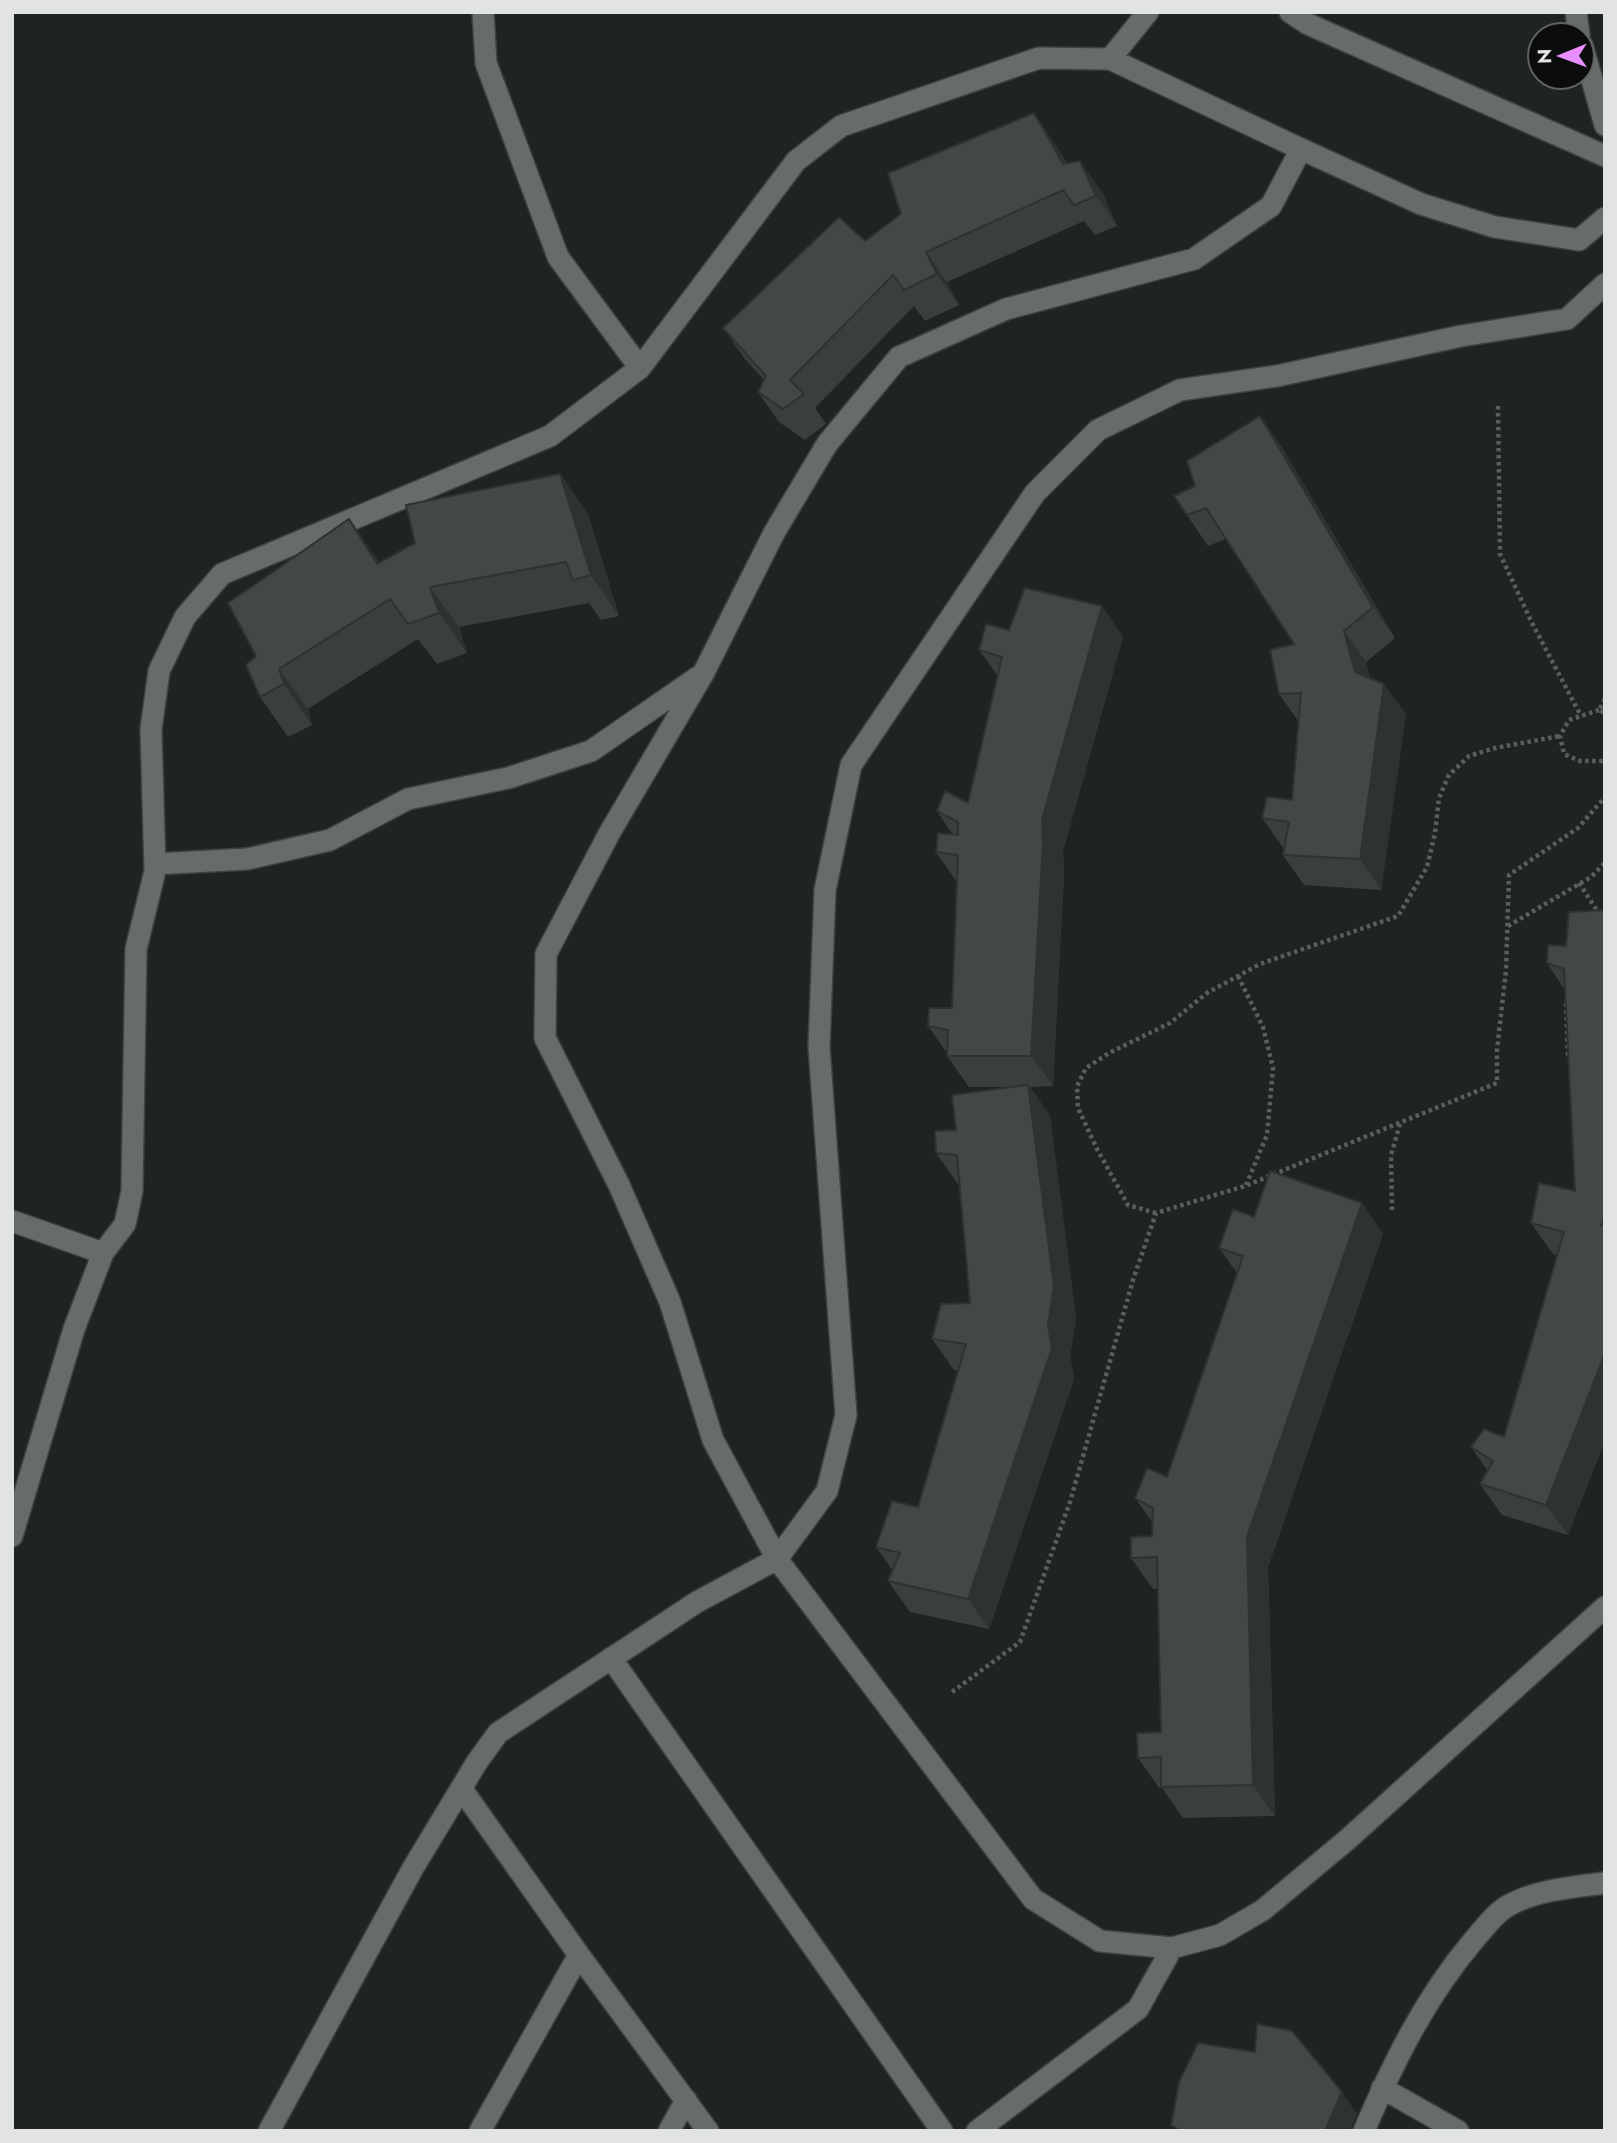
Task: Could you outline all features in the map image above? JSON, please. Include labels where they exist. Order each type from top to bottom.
[{"type":"street","points":[[483,12],[486,63],[558,257],[640,368]]},
{"type":"street","points":[[1110,59],[1148,12]]},
{"type":"street","points":[[1290,12],[1308,24],[1605,156]]},
{"type":"street","points":[[12,1536],[74,1329],[103,1253],[125,1224],[132,1191],[136,949],[155,864],[151,729],[159,671],[185,617],[222,575],[550,436],[640,368],[796,161],[841,126],[1039,58],[1110,59],[1421,204],[1495,227],[1578,240],[1605,218]]},
{"type":"street","points":[[1595,91],[1605,125]]},
{"type":"street","points":[[1301,149],[1271,206],[1194,259],[1006,309],[900,357],[827,444],[774,533],[703,674],[610,832],[546,954],[545,1038],[619,1185],[670,1302],[713,1440],[776,1559],[1032,1899],[1100,1941],[1172,1948],[1220,1935],[1264,1910],[1348,1839],[1605,1607]]},
{"type":"street","points":[[270,2131],[413,1868],[477,1762],[498,1733],[697,1602],[776,1559],[827,1491],[846,1415],[819,1047],[825,890],[851,765],[1035,493],[1098,430],[1181,390],[1277,376],[1461,336],[1567,319],[1605,284]]},
{"type":"street","points":[[155,864],[247,859],[330,841],[408,799],[508,778],[591,751],[703,674]]},
{"type":"street","points":[[12,1221],[103,1253]]},
{"type":"street","points":[[611,1658],[942,2131]]},
{"type":"street","points":[[461,1788],[708,2131]]},
{"type":"street","points":[[1364,2131],[1382,2088],[1421,2011],[1451,1966],[1486,1925],[1506,1907],[1530,1898],[1566,1888],[1605,1883]]},
{"type":"street","points":[[977,2131],[1138,2009],[1172,1948]]},
{"type":"street","points":[[480,2131],[579,1955]]},
{"type":"street","points":[[1382,2088],[1458,2131]]},
{"type":"street","points":[[669,2131],[686,2100]]},
{"type":"path","points":[[1498,406],[1500,554],[1532,623],[1581,716]]},
{"type":"path","points":[[1605,699],[1602,711],[1569,720],[1560,736],[1564,754],[1580,761],[1605,761]]},
{"type":"path","points":[[1560,736],[1494,748],[1469,757],[1450,775],[1439,798],[1427,867],[1398,915],[1260,964],[1207,993],[1170,1023],[1109,1053],[1086,1068],[1077,1086],[1078,1108],[1128,1205],[1156,1213],[1245,1186],[1497,1083],[1510,875],[1578,828],[1605,797]]},
{"type":"path","points":[[1507,926],[1591,877],[1605,863]]},
{"type":"path","points":[[1579,883],[1603,916],[1594,924]]},
{"type":"path","points":[[1238,976],[1263,1027],[1273,1068],[1267,1135],[1245,1186]]},
{"type":"path","points":[[1566,992],[1568,1056]]},
{"type":"path","points":[[1392,1210],[1391,1155],[1400,1123]]},
{"type":"path","points":[[953,1692],[1020,1642],[1070,1502],[1133,1280],[1156,1213]]},
{"type":"building","points":[[1034,113],[1063,164],[1080,161],[1096,196],[1074,205],[1063,190],[926,252],[937,274],[904,290],[893,275],[790,380],[804,394],[783,409],[758,392],[766,376],[723,328],[839,217],[865,241],[901,214],[888,173]]},
{"type":"building","points":[[1260,416],[1373,607],[1344,631],[1355,672],[1384,684],[1360,859],[1283,855],[1289,822],[1262,818],[1267,797],[1292,800],[1301,693],[1279,694],[1270,650],[1294,644],[1206,508],[1187,515],[1174,496],[1195,486],[1187,461]]},
{"type":"building","points":[[560,474],[591,575],[573,580],[566,562],[430,587],[439,613],[408,624],[390,599],[279,669],[284,684],[260,697],[246,665],[256,656],[228,603],[349,519],[377,564],[415,543],[406,505]]},
{"type":"building","points":[[1025,588],[1102,606],[1042,820],[1031,1056],[947,1056],[948,1030],[928,1026],[929,1008],[952,1008],[958,855],[936,852],[938,833],[958,835],[958,822],[937,811],[945,791],[968,803],[1002,657],[979,650],[986,624],[1009,630]]},
{"type":"building","points":[[1605,910],[1605,1214],[1601,1225],[1605,1226],[1605,1353],[1546,1505],[1480,1484],[1493,1461],[1471,1447],[1484,1429],[1504,1437],[1564,1232],[1531,1223],[1539,1183],[1575,1191],[1564,969],[1547,963],[1548,945],[1566,946],[1569,912]]},
{"type":"building","points":[[1028,1085],[1054,1287],[1048,1325],[1052,1348],[968,1599],[888,1581],[900,1553],[876,1547],[892,1501],[918,1507],[966,1344],[932,1339],[941,1304],[970,1303],[957,1155],[936,1153],[935,1131],[956,1130],[952,1095]]},
{"type":"building","points":[[1270,1171],[1362,1203],[1247,1537],[1253,1785],[1161,1787],[1161,1757],[1138,1758],[1137,1733],[1161,1732],[1157,1557],[1131,1558],[1131,1537],[1152,1536],[1153,1508],[1135,1498],[1147,1468],[1167,1477],[1243,1256],[1219,1248],[1233,1209],[1254,1217]]},
{"type":"building","points":[[1257,2024],[1292,2031],[1342,2092],[1325,2131],[1181,2131],[1171,2125],[1179,2082],[1198,2043],[1255,2052]]}]
